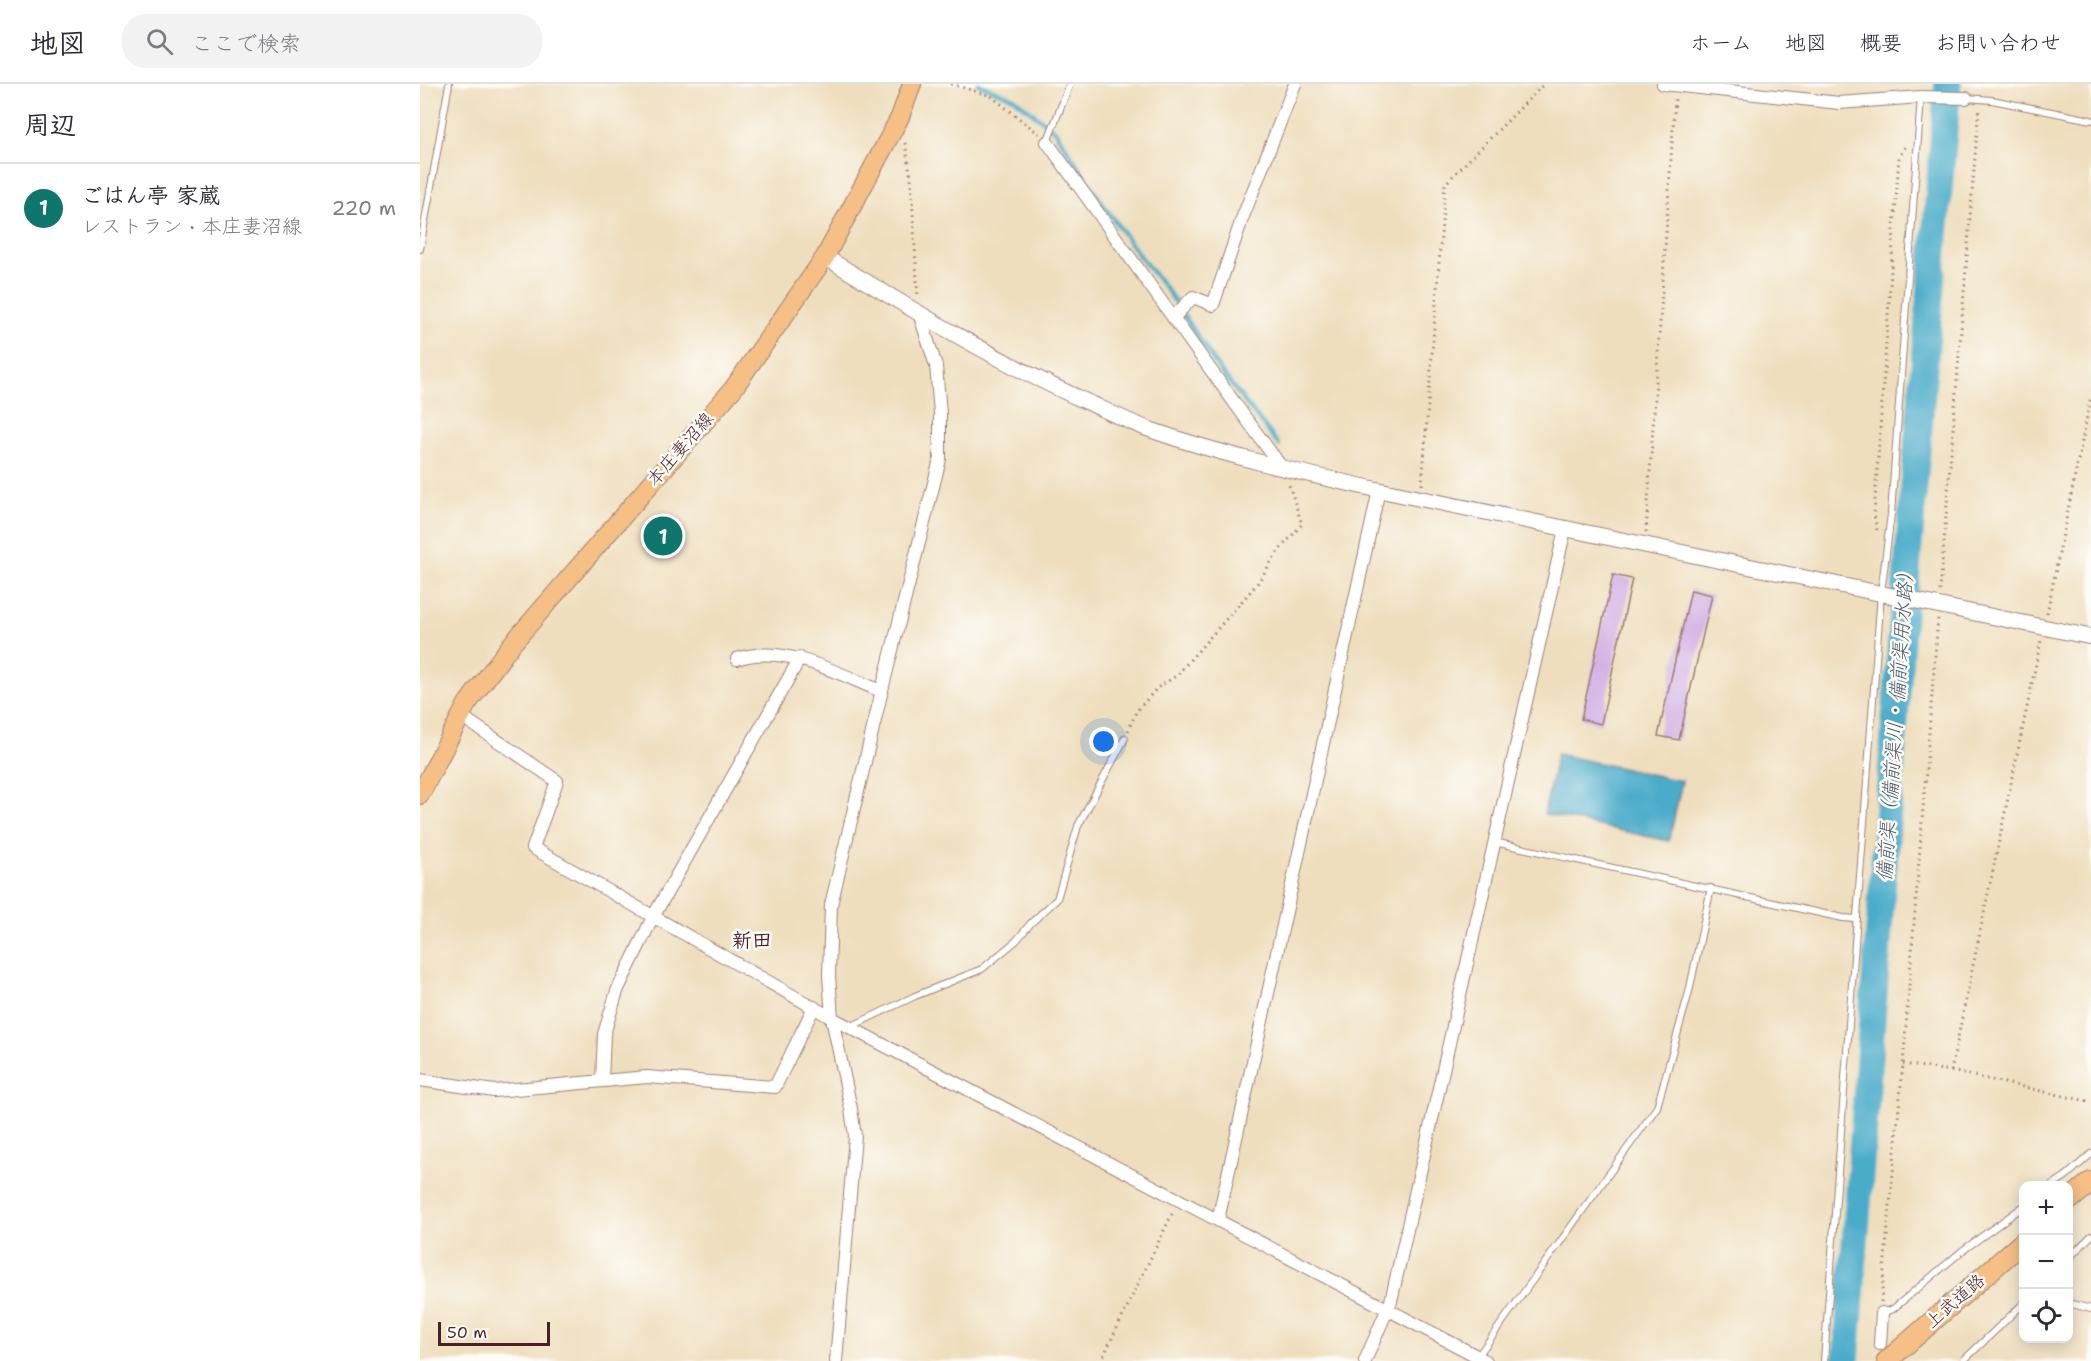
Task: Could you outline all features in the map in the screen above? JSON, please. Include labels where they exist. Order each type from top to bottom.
[{"type":"highway","points":[[2073,1197],[2091,1182]]},
{"type":"highway","name":"上武道路","points":[[1883,1353],[2019,1245]]},
{"type":"main road","name":"本庄妻沼線","points":[[420,795],[467,704],[512,645],[733,388],[825,257],[900,117],[912,84]]},
{"type":"street","points":[[1174,317],[1192,297],[1213,305],[1242,219],[1296,84]]},
{"type":"street","points":[[1669,85],[1753,89],[1839,103],[1924,97],[1966,98]]},
{"type":"street","points":[[1047,142],[1174,317],[1212,375],[1283,469]]},
{"type":"street","points":[[825,257],[984,351],[1066,393],[1148,429],[1214,451],[1283,469],[1420,499],[2091,637]]},
{"type":"street","points":[[836,1361],[855,1136],[832,1018],[829,975],[831,905],[881,691],[940,459],[940,413],[936,366],[919,314]]},
{"type":"street","points":[[1218,1220],[1379,490]]},
{"type":"street","points":[[1365,1361],[1389,1309],[1565,529]]},
{"type":"street","points":[[737,659],[751,655],[800,658],[881,691]]},
{"type":"street","points":[[602,1082],[604,1034],[617,991],[653,917],[800,658]]},
{"type":"street","points":[[460,716],[556,781],[533,848],[832,1018],[1482,1358]]},
{"type":"street","points":[[420,1080],[494,1091],[647,1077],[775,1087],[814,1007]]},
{"type":"street","points":[[1882,1313],[1883,1353]]},
{"type":"lane","points":[[420,249],[449,84]]},
{"type":"lane","points":[[1047,142],[1070,84]]},
{"type":"lane","points":[[1824,1361],[1886,551],[1891,514],[1920,123],[1924,97]]},
{"type":"lane","points":[[1966,98],[2091,120]]},
{"type":"lane","points":[[850,1027],[915,996],[982,969],[1016,941],[1031,923],[1057,899],[1078,826],[1125,738]]},
{"type":"lane","points":[[1494,842],[1843,918],[1857,919]]},
{"type":"lane","points":[[1482,1358],[1657,1107],[1681,1023],[1711,888]]},
{"type":"lane","points":[[2058,1181],[2091,1154]]},
{"type":"lane","points":[[1882,1313],[1893,1309],[1962,1251],[2019,1210]]},
{"type":"lane","points":[[2073,1253],[2091,1236]]},
{"type":"lane","points":[[2073,1304],[2091,1308]]},
{"type":"lane","points":[[1963,1361],[2019,1308]]},
{"type":"path","points":[[951,84],[991,96],[1047,142]]},
{"type":"path","points":[[1420,499],[1445,184],[1544,84]]},
{"type":"path","points":[[1645,546],[1669,85]]},
{"type":"path","points":[[1882,1313],[1880,1296],[1903,1064],[1932,603],[1980,99]]},
{"type":"path","points":[[900,117],[911,178],[919,314]]},
{"type":"path","points":[[1886,551],[1874,516],[1899,157],[1920,123]]},
{"type":"path","points":[[1951,1071],[2091,397]]},
{"type":"path","points":[[1125,738],[1136,711],[1157,688],[1176,676],[1257,584],[1277,553],[1302,524],[1283,469]]},
{"type":"path","points":[[1903,1064],[1951,1071],[2091,1102]]},
{"type":"path","points":[[1101,1361],[1179,1200]]},
{"type":"water","points":[[1557,754],[1682,781],[1669,841],[1544,814]]},
{"type":"building","points":[[1613,575],[1632,579],[1601,724],[1581,719]]},
{"type":"building","points":[[1691,590],[1712,595],[1679,740],[1658,736]]},
{"type":"waterway","points":[[978,84],[1014,98],[1055,131],[1107,210],[1167,290],[1221,372],[1279,445]]},
{"type":"waterway","name":"備前渠（備前渠川・備前渠用水路）","points":[[1846,1361],[1902,628],[1948,84]]},
{"type":"place","name":"ごはん亭 家蔵","points":[[663,536]]},
{"type":"district","name":"新田","points":[[752,940]]}]
